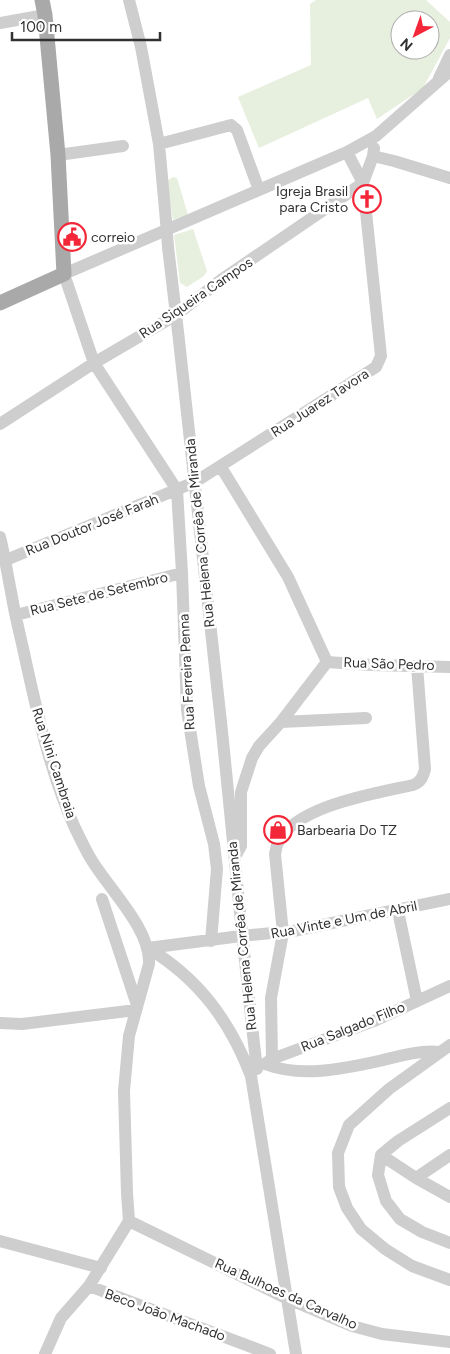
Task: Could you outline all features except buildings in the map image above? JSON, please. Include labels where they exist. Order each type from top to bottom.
[{"type":"main road","points":[[0,303],[64,274],[58,154],[42,0]]},
{"type":"street","name":"Rua Helena Corrêa de Miranda","points":[[129,0],[141,47],[160,144],[168,247],[195,482],[241,936],[261,1067],[286,1298],[296,1354]]},
{"type":"street","points":[[0,23],[45,15]]},
{"type":"street","points":[[437,82],[450,55]]},
{"type":"street","points":[[177,490],[94,363],[64,274],[347,152],[376,136],[450,71]]},
{"type":"street","points":[[160,144],[231,125],[238,130],[258,190]]},
{"type":"street","points":[[363,183],[373,156],[376,136]]},
{"type":"street","points":[[58,154],[123,146]]},
{"type":"street","name":"Rua Juarez Tavora","points":[[177,490],[195,482],[376,367],[381,356],[363,183],[347,152]]},
{"type":"street","points":[[373,156],[450,178]]},
{"type":"street","name":"Rua Siqueira Campos","points":[[0,424],[94,363],[176,315],[221,280],[363,183]]},
{"type":"street","points":[[220,466],[288,577],[327,662],[282,722],[255,752],[241,792],[241,846],[234,858]]},
{"type":"street","name":"Rua Doutor José Farah","points":[[6,560],[177,490]]},
{"type":"street","name":"Rua Ferreira Penna","points":[[177,490],[187,710],[199,786],[214,844],[217,869],[211,941]]},
{"type":"street","name":"Rua Nini Cambraia","points":[[0,537],[6,560],[6,599],[16,615],[36,709],[63,800],[91,859],[129,912],[148,948]]},
{"type":"street","name":"Rua Sete de Setembro","points":[[16,615],[182,573]]},
{"type":"street","name":"Rua São Pedro","points":[[327,662],[450,667]]},
{"type":"street","points":[[261,1067],[282,933],[275,854],[278,843],[283,834],[312,813],[353,798],[413,785],[418,783],[423,777],[425,769],[417,666]]},
{"type":"street","points":[[282,722],[366,718]]},
{"type":"street","points":[[102,899],[137,1008]]},
{"type":"street","name":"Rua Vinte e Um de Abril","points":[[148,948],[241,936],[282,933],[450,899]]},
{"type":"street","points":[[398,911],[417,1001]]},
{"type":"street","points":[[45,1354],[61,1318],[89,1286],[129,1220],[124,1091],[129,1036],[149,964],[148,948]]},
{"type":"street","points":[[148,948],[169,961],[207,997],[224,1020],[241,1049],[261,1067],[323,1071],[347,1068],[419,1052],[445,1049]]},
{"type":"street","name":"Rua Salgado Filho","points":[[261,1067],[450,986]]},
{"type":"street","points":[[0,1023],[22,1024],[137,1008]]},
{"type":"street","points":[[445,1049],[390,1089],[349,1125],[338,1153],[339,1186],[347,1208],[361,1229],[385,1249],[412,1266],[450,1280]]},
{"type":"street","points":[[450,1108],[398,1141],[382,1155],[378,1175],[386,1201],[400,1219],[422,1232],[450,1243]]},
{"type":"street","points":[[382,1155],[416,1178],[450,1197]]},
{"type":"street","points":[[416,1178],[450,1155]]},
{"type":"street","name":"Rua Bulhoes da Carvalho","points":[[129,1220],[286,1298],[352,1326],[382,1334],[450,1342]]},
{"type":"street","points":[[0,1241],[101,1268]]},
{"type":"street","name":"Beco João Machado","points":[[89,1286],[270,1354]]},
{"type":"green space","points":[[316,0],[426,0],[437,10],[390,10],[390,60],[438,60],[423,88],[377,119],[368,98],[259,148],[238,97],[311,65],[310,4]]},
{"type":"green space","points":[[440,13],[450,22],[450,38],[440,57]]},
{"type":"green space","points":[[173,177],[177,178],[188,215],[173,220],[167,181]]},
{"type":"green space","points":[[193,229],[207,271],[204,276],[187,287],[180,283],[174,235]]},
{"type":"place","name":"Igreja Brasil para Cristo","points":[[367,199]]},
{"type":"place","name":"correio","points":[[72,237]]},
{"type":"place","name":"Barbearia Do TZ","points":[[278,830]]}]
